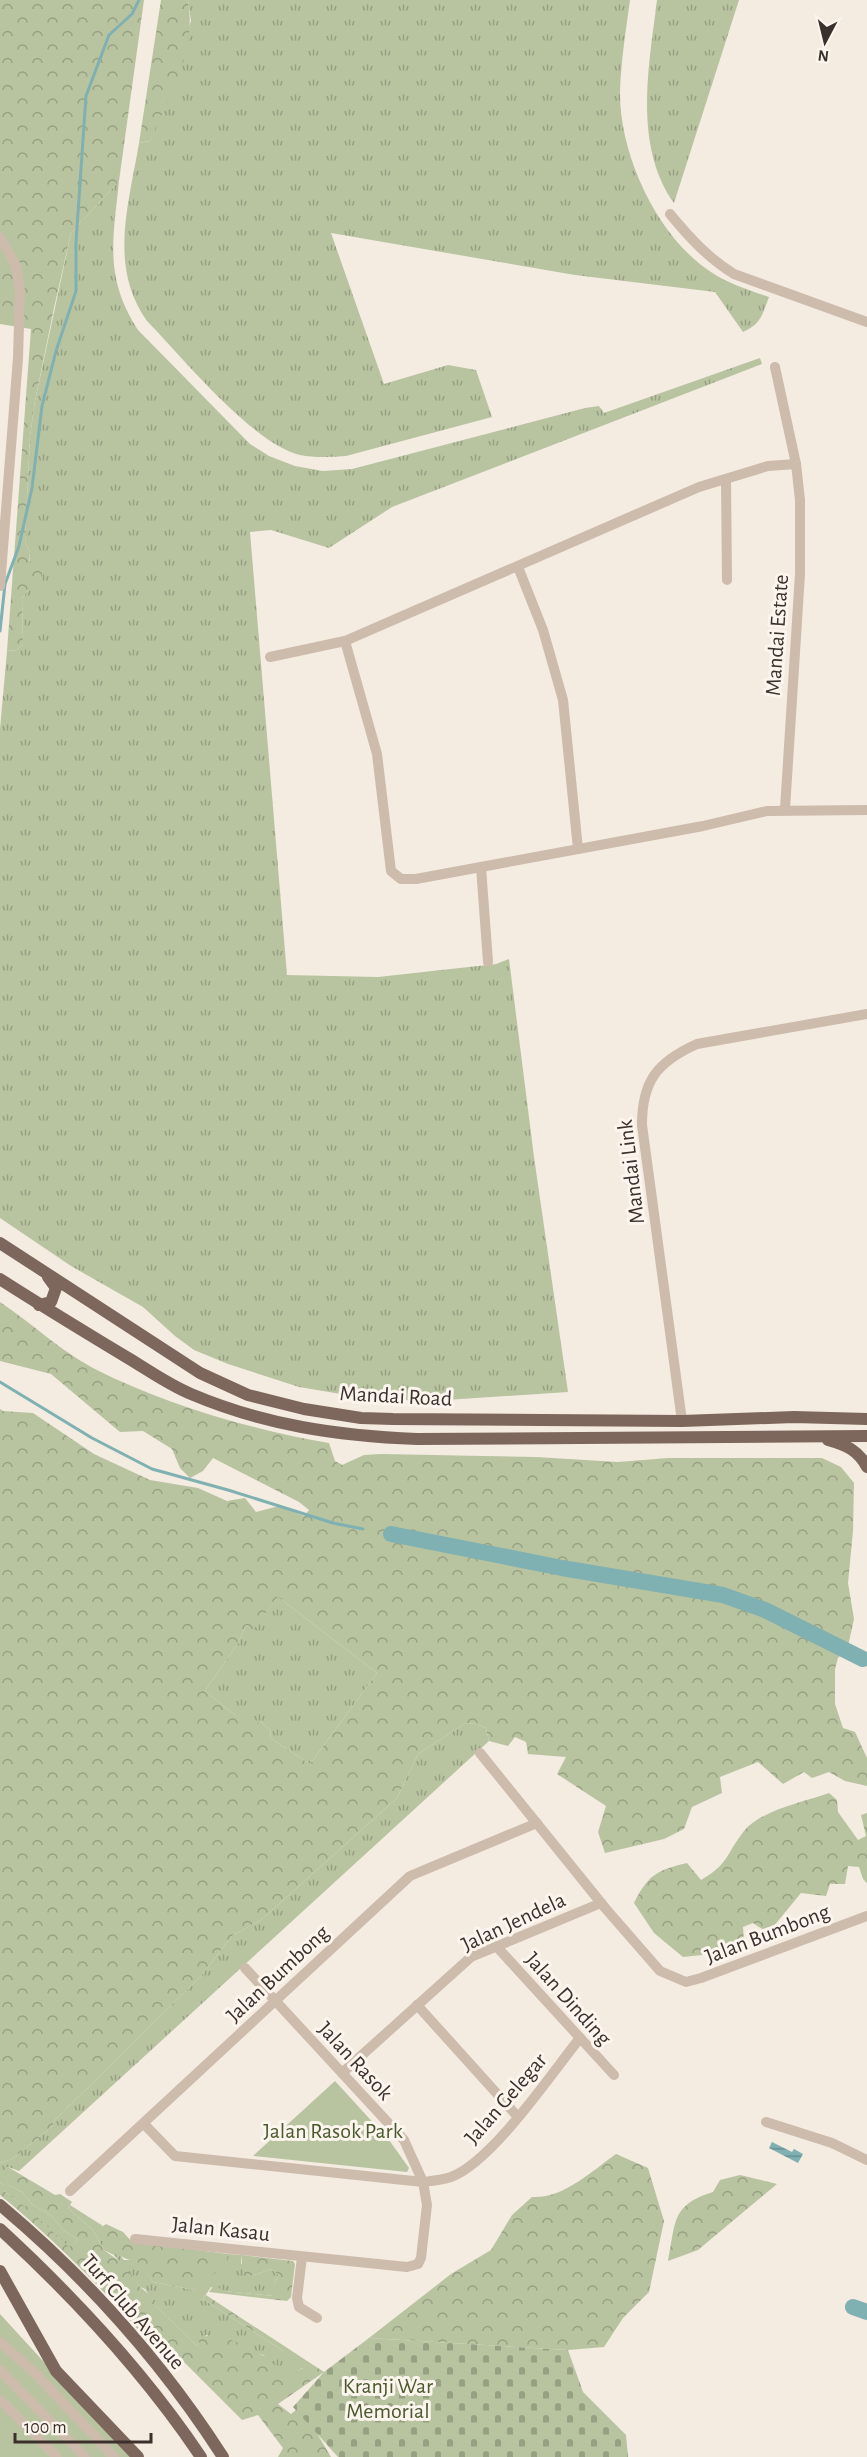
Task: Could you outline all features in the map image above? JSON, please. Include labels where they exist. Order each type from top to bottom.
[{"type":"main road","name":"Mandai Road","points":[[0,1243],[200,1374],[248,1395],[304,1409],[361,1418],[682,1420],[835,1418]]},
{"type":"main road","points":[[39,1305],[51,1302],[56,1288],[46,1273]]},
{"type":"main road","name":"Mandai Road","points":[[0,1279],[39,1305],[188,1393],[244,1414],[302,1429],[379,1438],[867,1436]]},
{"type":"main road","points":[[835,1418],[867,1413]]},
{"type":"main road","points":[[835,1418],[867,1419]]},
{"type":"main road","points":[[494,1420],[495,1430],[511,1438]]},
{"type":"main road","points":[[815,1436],[852,1449],[859,1454],[867,1467]]},
{"type":"main road","name":"Turf Club Avenue","points":[[0,2205],[34,2233],[91,2289],[145,2348],[204,2427],[223,2457]]},
{"type":"main road","name":"Turf Club Avenue","points":[[0,2229],[57,2282],[116,2344],[174,2417],[201,2457]]},
{"type":"main road","points":[[0,2271],[56,2371],[138,2457]]},
{"type":"street","points":[[670,214],[696,245],[734,274],[867,322]]},
{"type":"street","points":[[0,237],[16,266],[20,291],[18,358],[0,586]]},
{"type":"street","name":"Mandai Estate","points":[[775,366],[796,464],[800,500],[800,574],[784,809]]},
{"type":"street","points":[[270,657],[345,641],[675,497],[768,466],[796,464]]},
{"type":"street","points":[[726,479],[728,580]]},
{"type":"street","points":[[518,567],[543,630],[563,700],[578,849]]},
{"type":"street","points":[[345,641],[377,754],[392,871],[398,878],[410,879],[481,867],[784,809],[867,810]]},
{"type":"street","points":[[481,867],[488,962]]},
{"type":"street","name":"Mandai Link","points":[[682,1420],[642,1125],[642,1107],[646,1093],[660,1066],[675,1054],[697,1044],[867,1014]]},
{"type":"street","name":"Jalan Bumbong","points":[[480,1753],[660,1971],[686,1982],[867,1916]]},
{"type":"street","name":"Jalan Bumbong","points":[[70,2191],[410,1876],[537,1823]]},
{"type":"street","name":"Jalan Jendela","points":[[342,2073],[471,1957],[602,1903]]},
{"type":"street","name":"Jalan Dinding","points":[[496,1947],[614,2075]]},
{"type":"street","name":"Jalan Rasok","points":[[245,1968],[404,2140],[423,2182],[427,2205],[421,2258]]},
{"type":"street","points":[[417,2005],[518,2117]]},
{"type":"street","name":"Jalan Gelegar","points":[[144,2124],[176,2156],[423,2182],[452,2177],[480,2159],[518,2117],[580,2038]]},
{"type":"street","points":[[766,2122],[832,2143],[867,2160]]},
{"type":"street","name":"Jalan Kasau","points":[[135,2239],[407,2267],[418,2264],[421,2258]]},
{"type":"street","points":[[302,2257],[297,2298],[299,2307],[317,2318]]},
{"type":"street","points":[[0,2342],[36,2374],[114,2457]]},
{"type":"street","points":[[0,2370],[85,2457]]},
{"type":"street","points":[[0,2400],[57,2457]]},
{"type":"green space","points":[[0,0],[144,0],[119,181],[71,233],[54,308],[30,436],[25,543],[30,552],[29,563],[42,572],[41,585],[28,589],[22,599],[23,644],[17,650],[7,651],[31,329],[0,324]]},
{"type":"green space","points":[[161,0],[188,0],[189,37],[180,72],[150,141],[139,143]]},
{"type":"green space","points":[[188,0],[630,0],[620,91],[621,115],[634,167],[658,216],[674,238],[692,257],[711,272],[725,280],[769,297],[765,309],[754,326],[743,332],[715,292],[575,275],[331,233],[384,384],[448,365],[476,370],[492,417],[346,456],[306,456],[281,448],[240,417],[147,321],[135,300],[128,279],[125,234],[139,143],[150,141],[191,21]]},
{"type":"green space","points":[[657,0],[739,0],[674,203],[661,180],[648,131],[648,78]]},
{"type":"green space","points":[[119,181],[113,240],[115,275],[127,311],[138,330],[250,444],[269,456],[295,466],[323,471],[352,469],[585,408],[599,406],[604,413],[760,358],[762,364],[392,507],[329,548],[271,530],[250,532],[287,975],[378,977],[496,964],[509,959],[534,1157],[568,1392],[430,1401],[371,1399],[299,1387],[228,1364],[194,1350],[143,1307],[71,1266],[0,1218],[0,729],[7,651],[17,650],[23,644],[22,599],[28,589],[30,552],[25,543],[30,436],[35,401],[71,233]]},
{"type":"green space","points":[[0,1302],[69,1353],[120,1381],[208,1414],[269,1431],[329,1443],[335,1461],[342,1465],[364,1455],[381,1454],[536,1457],[618,1462],[668,1458],[822,1458],[841,1467],[854,1483],[853,1531],[848,1583],[854,1619],[848,1646],[838,1658],[835,1669],[835,1704],[843,1728],[855,1732],[867,1758],[867,1786],[845,1781],[829,1772],[812,1778],[804,1772],[783,1784],[758,1762],[720,1777],[722,1793],[692,1807],[684,1829],[664,1839],[605,1853],[598,1832],[606,1806],[557,1774],[566,1757],[528,1754],[526,1742],[515,1737],[508,1746],[489,1741],[486,1728],[475,1723],[464,1724],[418,1754],[397,1798],[261,1920],[233,1935],[200,1977],[55,2120],[52,2127],[12,2159],[0,2163],[0,1409],[33,1413],[94,1454],[150,1480],[198,1488],[227,1501],[245,1498],[256,1512],[279,1506],[304,1516],[309,1510],[299,1502],[213,1458],[203,1471],[190,1478],[180,1468],[172,1449],[143,1431],[120,1432],[51,1374],[0,1361]],"holes":[[[278,1597],[377,1673],[310,1764],[270,1738],[271,1731],[261,1722],[252,1724],[235,1715],[205,1691],[238,1643],[246,1625],[253,1630]]]},
{"type":"green space","points":[[278,1597],[377,1673],[310,1764],[270,1738],[271,1731],[261,1722],[252,1725],[235,1715],[205,1691],[238,1643],[246,1625],[253,1629]]},
{"type":"green space","points":[[475,1723],[486,1728],[489,1741],[19,2171],[8,2167],[1,2173],[10,2186],[22,2192],[32,2204],[52,2216],[63,2230],[76,2238],[77,2242],[69,2248],[38,2218],[3,2190],[4,2185],[0,2182],[0,2163],[12,2159],[52,2127],[55,2120],[200,1977],[233,1935],[261,1920],[397,1798],[418,1754],[464,1724]]},
{"type":"green space","points":[[829,1793],[837,1800],[838,1812],[858,1840],[866,1836],[861,1815],[867,1813],[867,1883],[859,1867],[848,1866],[845,1884],[830,1884],[826,1896],[801,1893],[773,1927],[762,1929],[753,1923],[743,1927],[744,1941],[711,1954],[683,1957],[654,1933],[634,1903],[654,1875],[687,1863],[701,1880],[722,1864],[744,1831],[761,1817]]},
{"type":"green space","name":"Jalan Rasok Park","points":[[335,2081],[389,2140],[409,2168],[407,2172],[253,2156]]},
{"type":"green space","points":[[616,2154],[648,2168],[664,2221],[649,2292],[623,2318],[604,2347],[568,2350],[369,2338],[451,2274],[491,2250],[512,2215],[532,2197],[555,2194],[566,2189]]},
{"type":"green space","points":[[8,2167],[55,2195],[60,2194],[72,2202],[68,2208],[93,2230],[104,2250],[122,2263],[140,2287],[155,2299],[156,2306],[195,2344],[199,2346],[199,2338],[206,2336],[231,2340],[265,2357],[286,2377],[303,2368],[282,2350],[203,2299],[206,2295],[324,2372],[278,2404],[291,2414],[331,2381],[315,2430],[331,2457],[278,2457],[283,2448],[258,2415],[242,2420],[178,2356],[164,2360],[86,2274],[0,2195],[0,2182],[4,2185],[4,2191],[24,2206],[37,2212],[38,2218],[69,2247],[77,2242],[76,2238],[63,2230],[52,2216],[32,2204],[22,2192],[10,2186],[0,2173]]},
{"type":"green space","points":[[740,2175],[777,2184],[698,2250],[668,2261],[675,2225],[682,2209],[699,2197],[713,2192],[720,2180]]},
{"type":"green space","points":[[70,2205],[103,2226],[99,2230],[124,2260],[137,2260],[153,2282],[194,2290],[228,2254],[242,2255],[241,2263],[251,2276],[271,2269],[279,2275],[274,2284],[274,2296],[224,2291],[211,2287],[203,2299],[282,2350],[304,2367],[286,2378],[263,2355],[206,2335],[199,2346],[195,2344],[156,2306],[145,2289],[140,2287],[114,2255],[104,2250],[93,2230],[68,2208]]},
{"type":"green space","points":[[106,2224],[123,2232],[132,2242],[228,2254],[226,2264],[194,2290],[153,2282],[137,2261],[124,2258],[110,2246],[98,2230]]},
{"type":"green space","points":[[242,2255],[293,2261],[295,2264],[291,2297],[287,2301],[209,2292],[214,2285],[225,2291],[274,2296],[274,2284],[279,2275],[271,2269],[251,2276],[242,2270]]},
{"type":"green space","points":[[0,2314],[131,2457],[0,2457]]},
{"type":"green space","name":"Kranji War Memorial","points":[[369,2338],[568,2350],[583,2392],[626,2435],[628,2457],[338,2457],[293,2407],[324,2372]]},
{"type":"water","points":[[772,2142],[792,2152],[794,2149],[803,2154],[798,2163],[769,2148]]},
{"type":"waterway","points":[[0,631],[5,584],[19,546],[32,488],[42,406],[56,351],[76,291],[76,242],[86,96],[109,35],[132,14],[139,0]]},
{"type":"waterway","points":[[0,1382],[92,1438],[152,1469],[333,1523],[363,1529]]},
{"type":"waterway","points":[[391,1534],[562,1568],[723,1595],[765,1610],[863,1659]]},
{"type":"waterway","points":[[853,2307],[867,2312]]}]
